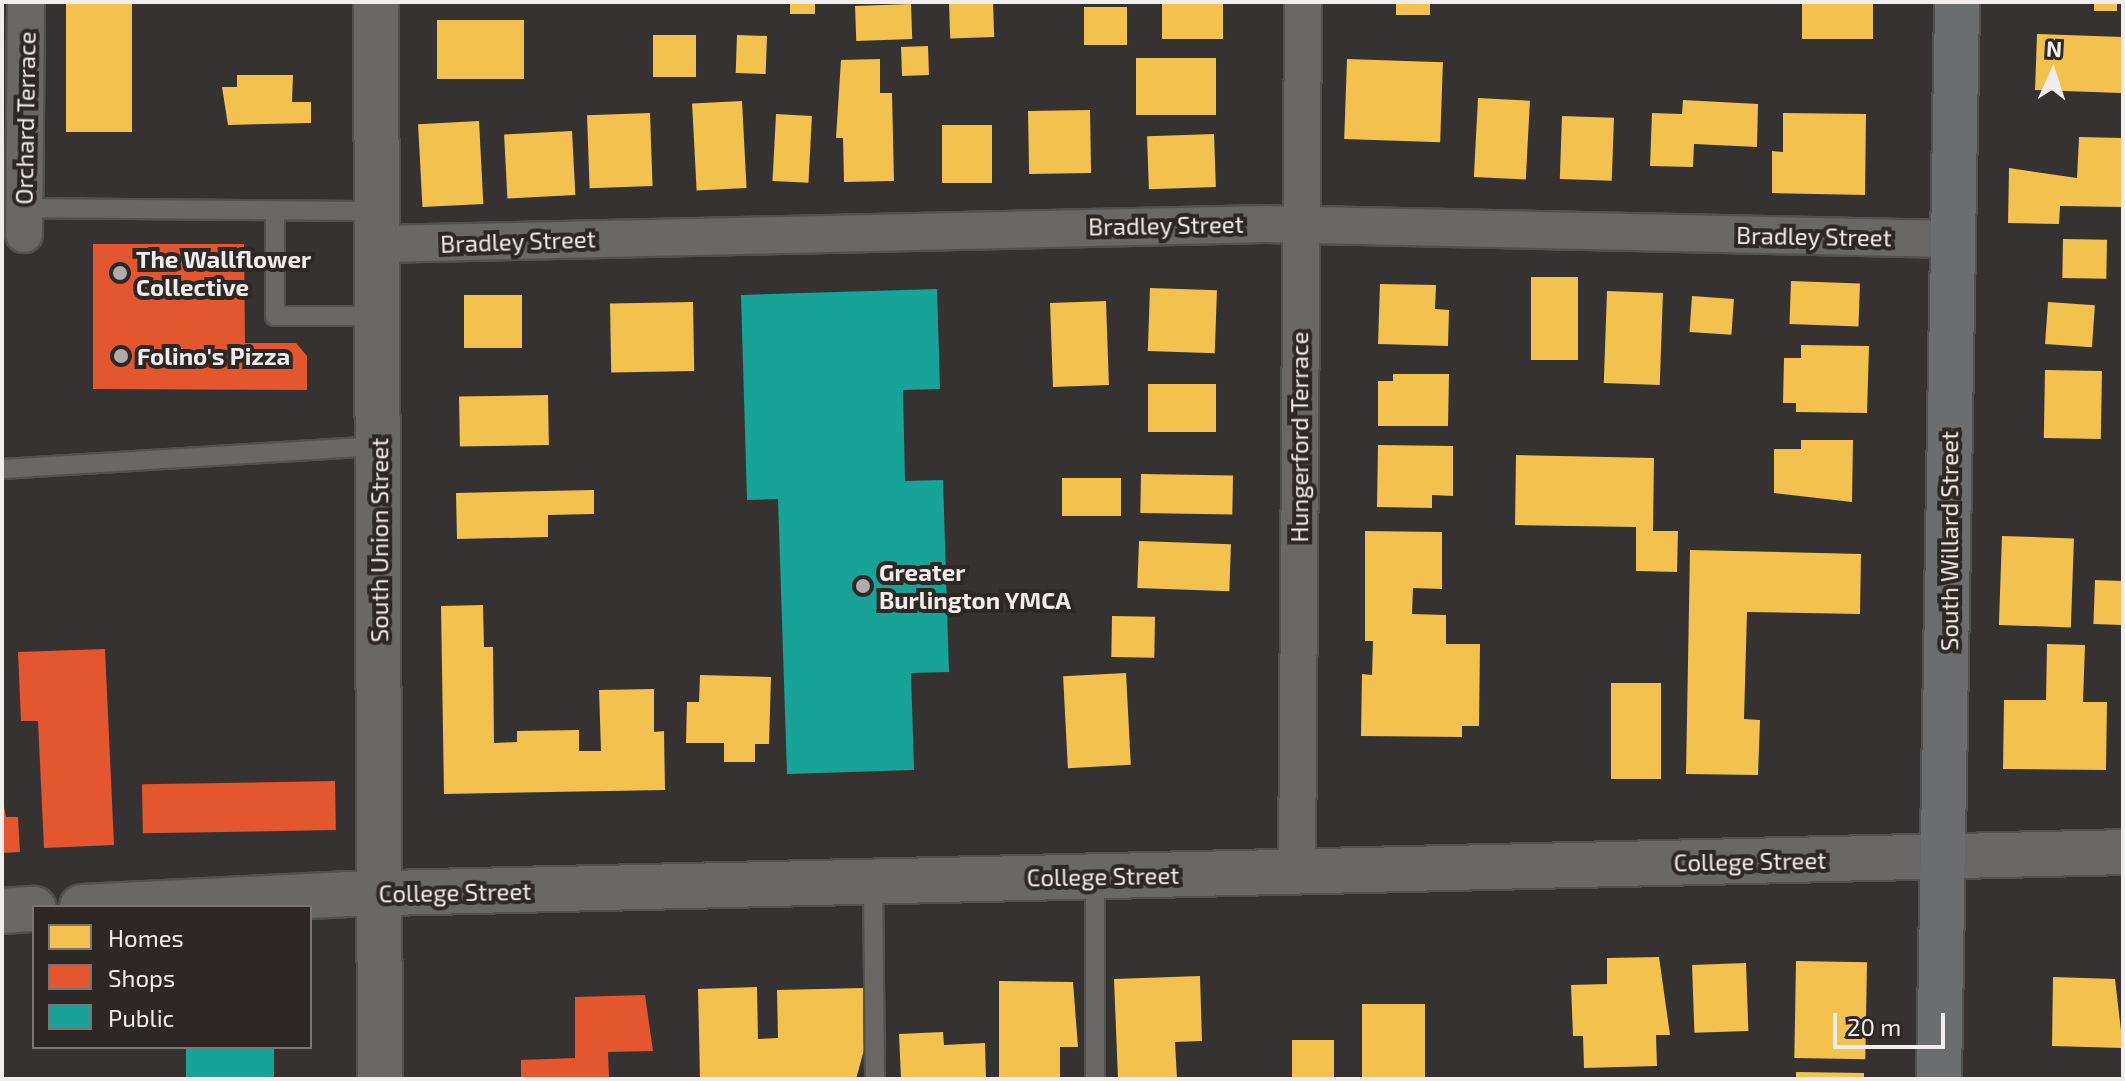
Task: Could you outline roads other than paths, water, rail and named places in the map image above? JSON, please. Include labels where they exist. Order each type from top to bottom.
[{"type":"main road","name":"South Willard Street","points":[[1939,1079],[1957,2]]},
{"type":"street","name":"Orchard Terrace","points":[[24,221],[26,2]]},
{"type":"street","name":"South Union Street","points":[[376,2],[380,228],[380,1079]]},
{"type":"street","name":"Hungerford Terrace","points":[[1297,872],[1299,223],[1303,2]]},
{"type":"street","name":"Bradley Street","points":[[380,228],[1299,223],[1952,239]]},
{"type":"street","name":"College Street","points":[[124,905],[379,893],[2123,852]]},
{"type":"street","points":[[2,911],[32,909]]},
{"type":"lane","points":[[275,211],[275,316],[380,316]]},
{"type":"lane","points":[[24,221],[275,211],[380,228]]},
{"type":"lane","points":[[2,469],[380,446]]},
{"type":"lane","points":[[1095,877],[1095,1079]]},
{"type":"lane","points":[[873,882],[875,1079]]},
{"type":"place","name":"The Wallflower Collective","points":[[120,273]]},
{"type":"place","name":"Folino's Pizza","points":[[121,356]]},
{"type":"place","name":"Greater Burlington YMCA","points":[[863,586]]}]
